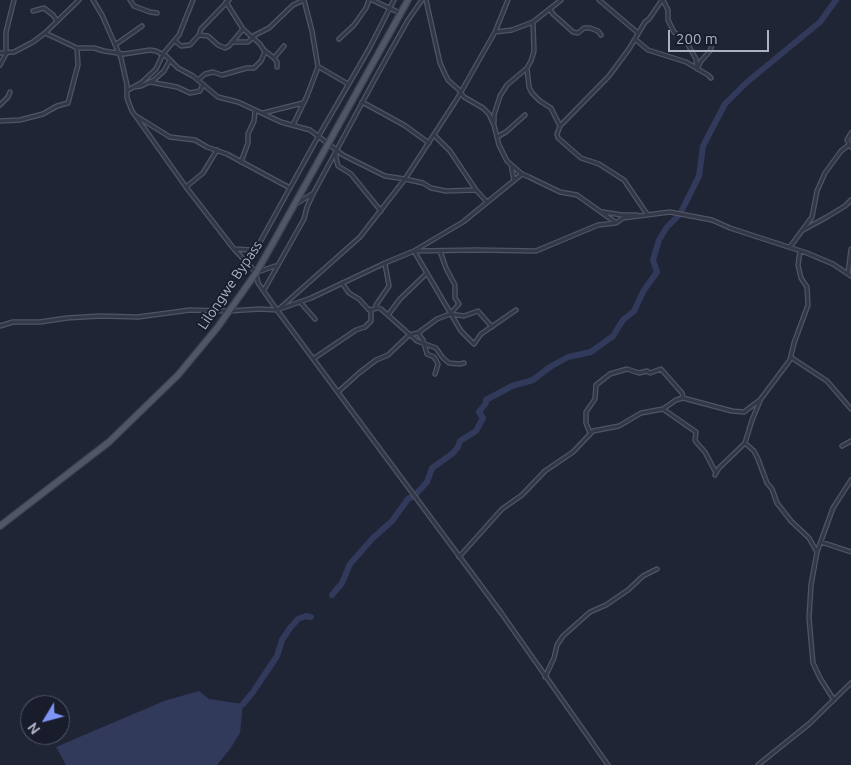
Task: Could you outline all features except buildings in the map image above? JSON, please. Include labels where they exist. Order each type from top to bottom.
[{"type":"main road","name":"Lilongwe Bypass","points":[[0,526],[97,452],[136,418],[178,375],[211,336],[256,273],[408,0]]},
{"type":"street","points":[[0,65],[6,54],[6,32],[14,0]]},
{"type":"street","points":[[0,54],[6,54],[28,44],[45,33],[79,0]]},
{"type":"street","points":[[93,0],[123,64],[128,90],[127,98],[129,106],[135,115],[186,187],[234,249],[256,273],[256,278],[313,359],[459,556],[608,765]]},
{"type":"street","points":[[130,0],[134,6],[157,13]]},
{"type":"street","points":[[128,90],[156,69],[163,54],[175,41],[192,0]]},
{"type":"street","points":[[232,42],[247,42],[269,28],[293,5],[304,0],[318,67],[293,125]]},
{"type":"street","points":[[339,39],[357,21],[366,8],[368,0]]},
{"type":"street","points":[[372,0],[401,13]]},
{"type":"street","points":[[234,249],[248,251],[255,249],[369,49],[394,0]]},
{"type":"street","points":[[264,290],[304,220],[307,206],[362,102],[408,20],[422,0]]},
{"type":"street","points":[[426,0],[440,63],[448,80],[467,100],[483,108],[489,114],[504,156],[522,174],[560,192],[577,195],[616,223]]},
{"type":"street","points":[[278,310],[353,244],[405,179],[461,92],[495,32],[508,0]]},
{"type":"street","points":[[495,32],[512,30],[532,22],[561,0]]},
{"type":"street","points":[[599,0],[638,34]]},
{"type":"street","points":[[647,214],[624,180],[599,164],[581,158],[558,138],[557,134],[560,126],[609,76],[663,0],[668,10],[668,20],[674,32],[686,41],[696,59],[697,69]]},
{"type":"street","points":[[175,41],[181,46],[188,46],[227,1],[243,28],[274,58],[277,67]]},
{"type":"street","points":[[33,11],[44,8],[48,9],[58,21]]},
{"type":"street","points":[[550,9],[573,32],[578,33],[584,28],[590,28],[598,31],[601,35]]},
{"type":"street","points":[[494,125],[494,115],[500,96],[507,85],[527,68],[532,61],[534,52],[532,22]]},
{"type":"street","points":[[115,45],[142,26]]},
{"type":"street","points":[[199,35],[208,36],[218,46],[225,48],[243,28]]},
{"type":"street","points":[[45,33],[76,48],[94,48],[104,52],[118,53],[150,50],[163,54],[178,68],[203,84],[218,97],[238,102],[255,111],[310,130],[336,151],[384,176],[423,183],[431,188],[446,191],[476,190]]},
{"type":"street","points":[[636,40],[648,50],[686,62],[711,78]]},
{"type":"street","points":[[697,69],[712,45]]},
{"type":"street","points":[[274,58],[284,46]]},
{"type":"street","points":[[0,121],[20,120],[43,114],[57,106],[68,103],[78,65],[76,48]]},
{"type":"street","points":[[197,80],[205,74],[214,72],[222,75],[254,68],[261,61],[264,50]]},
{"type":"street","points":[[134,87],[150,82],[164,71],[170,60]]},
{"type":"street","points":[[318,67],[348,84]]},
{"type":"street","points":[[527,68],[529,87],[532,93],[551,108],[560,126]]},
{"type":"street","points":[[150,82],[177,87],[190,93],[198,93],[203,84]]},
{"type":"street","points":[[0,105],[10,92]]},
{"type":"street","points":[[362,102],[380,114],[404,125],[429,143]]},
{"type":"street","points":[[262,113],[303,103]]},
{"type":"street","points":[[241,162],[248,143],[248,134],[254,121],[255,111]]},
{"type":"street","points":[[135,115],[170,137],[182,140],[193,139],[207,148],[217,150],[290,188]]},
{"type":"street","points":[[497,137],[506,132],[525,115]]},
{"type":"street","points":[[790,248],[812,217],[817,191],[825,173],[841,151],[850,146],[848,140],[851,133]]},
{"type":"street","points":[[434,135],[450,152],[476,190],[487,202]]},
{"type":"street","points":[[186,187],[203,173],[217,150]]},
{"type":"street","points":[[336,151],[338,166],[352,174],[372,202],[381,211]]},
{"type":"street","points":[[511,164],[514,180]]},
{"type":"street","points":[[0,326],[13,322],[40,322],[100,316],[138,317],[190,310],[278,310],[301,303],[384,263],[414,252],[463,222],[522,174]]},
{"type":"street","points":[[294,205],[313,194]]},
{"type":"street","points":[[802,230],[827,217],[851,200]]},
{"type":"street","points":[[414,252],[536,251],[598,225],[616,223],[623,218],[665,211],[712,220],[833,264],[849,275]]},
{"type":"street","points":[[601,212],[622,215],[647,214]]},
{"type":"street","points":[[849,275],[851,249]]},
{"type":"street","points":[[338,392],[376,360],[388,355],[410,335],[418,333],[437,319],[450,314],[459,304],[456,298],[455,285],[440,251]]},
{"type":"street","points":[[459,556],[502,509],[522,494],[545,471],[573,452],[584,442],[590,433],[596,430],[619,426],[641,413],[663,409],[676,400],[683,398],[732,411],[744,412],[749,410],[760,400],[792,357],[794,343],[808,305],[807,287],[801,278],[798,265],[800,251]]},
{"type":"street","points":[[414,252],[464,336],[474,344],[481,334],[506,319],[516,310]]},
{"type":"street","points":[[377,308],[376,305],[389,286],[384,263]]},
{"type":"street","points":[[256,273],[276,266]]},
{"type":"street","points":[[388,315],[400,299],[426,274]]},
{"type":"street","points":[[342,284],[349,293],[359,299],[371,311]]},
{"type":"street","points":[[301,303],[315,320]]},
{"type":"street","points":[[371,311],[377,308]]},
{"type":"street","points":[[377,308],[388,315],[410,335],[424,344],[436,348],[443,358],[449,362],[464,363]]},
{"type":"street","points":[[313,359],[356,330],[365,327],[370,321],[371,311]]},
{"type":"street","points":[[450,314],[464,316],[478,311],[492,327]]},
{"type":"street","points":[[418,333],[427,354],[434,357],[438,364],[435,374]]},
{"type":"street","points":[[792,357],[827,381],[851,409]]},
{"type":"street","points":[[590,433],[586,423],[586,412],[595,399],[596,385],[610,374],[627,369],[639,373],[647,371],[650,373],[661,368],[682,393],[683,398]]},
{"type":"street","points":[[663,409],[696,432],[695,440],[705,452],[716,474],[745,443],[760,400]]},
{"type":"street","points":[[842,446],[851,441]]},
{"type":"street","points":[[745,443],[754,451],[777,503],[809,538],[817,552]]},
{"type":"street","points":[[834,700],[816,671],[812,655],[809,618],[810,590],[817,552],[833,508],[851,480]]},
{"type":"street","points":[[821,542],[851,552]]},
{"type":"street","points":[[545,677],[554,658],[557,645],[563,636],[590,612],[606,605],[628,590],[643,576],[656,569]]},
{"type":"street","points":[[758,765],[808,724],[851,683]]},
{"type":"water","points":[[199,691],[209,699],[243,704],[240,733],[217,765],[66,765],[56,747],[70,745],[70,741],[164,701]]},
{"type":"waterway","points":[[681,212],[699,176],[703,146],[725,104],[746,83],[820,22],[836,0]]},
{"type":"waterway","points":[[416,494],[427,482],[432,468],[452,454],[460,441],[476,431],[483,418],[479,412],[486,403],[486,400],[512,386],[533,380],[550,367],[568,357],[591,352],[613,336],[623,320],[634,311],[644,290],[657,272],[653,260],[659,240],[667,227],[679,215]]},
{"type":"waterway","points":[[332,595],[342,583],[350,564],[373,538],[392,521],[408,499],[412,497]]},
{"type":"waterway","points":[[255,689],[277,656],[282,640],[290,628],[298,619],[306,616],[311,617]]},
{"type":"waterway","points":[[243,704],[253,692]]}]
